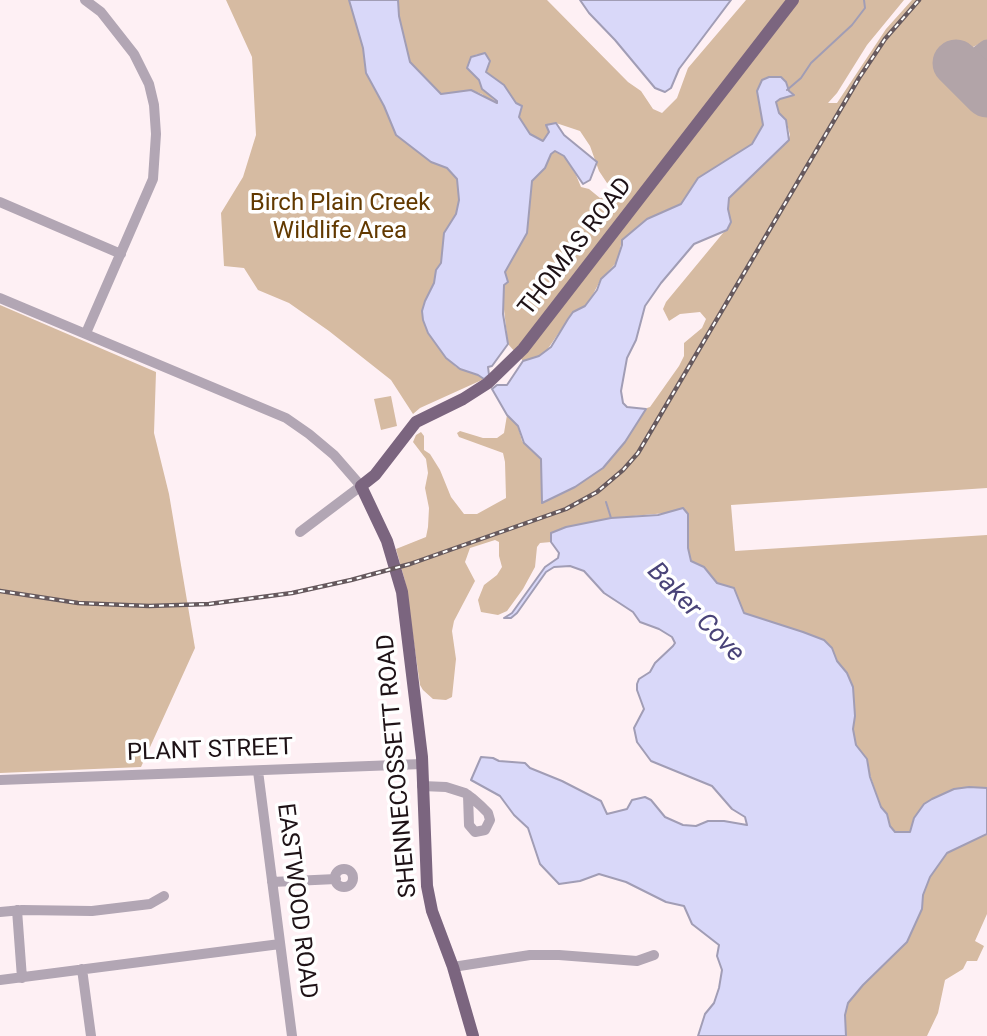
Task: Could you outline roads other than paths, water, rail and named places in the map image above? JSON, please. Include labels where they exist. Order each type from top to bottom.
[{"type":"main road","name":"THOMAS ROAD","points":[[360,486],[375,475],[416,422],[463,399],[490,381],[537,332],[793,0]]},
{"type":"main road","name":"SHENNECOSSETT ROAD","points":[[360,486],[387,541],[401,584],[422,764],[427,887],[432,911],[453,967],[473,1036]]},
{"type":"street","points":[[85,0],[101,12],[130,47],[149,84],[154,105],[153,179],[86,333]]},
{"type":"street","points":[[0,202],[121,254]]},
{"type":"street","name":"SHENNECOSSETT ROAD","points":[[0,298],[286,418],[334,455],[360,486]]},
{"type":"street","points":[[300,532],[360,486]]},
{"type":"street","name":"PLANT STREET","points":[[0,780],[422,764]]},
{"type":"street","name":"EASTWOOD ROAD","points":[[258,771],[292,1036]]},
{"type":"street","points":[[422,786],[459,790],[468,795]]},
{"type":"street","points":[[272,882],[335,879]]},
{"type":"street","points":[[0,912],[92,911],[149,904],[164,896]]},
{"type":"street","points":[[17,910],[22,978]]},
{"type":"street","points":[[0,980],[280,944]]},
{"type":"street","points":[[453,967],[530,956],[580,956],[637,961],[654,956]]},
{"type":"street","points":[[82,969],[91,1036]]},
{"type":"water","points":[[349,0],[398,0],[410,62],[441,94],[471,90],[497,103],[482,89],[479,80],[467,68],[471,57],[485,53],[490,61],[486,72],[504,85],[516,103],[522,106],[519,117],[530,134],[543,141],[549,132],[546,125],[556,123],[564,135],[597,162],[590,180],[583,184],[564,156],[555,151],[545,168],[532,181],[527,233],[505,272],[508,282],[504,285],[503,314],[508,344],[492,366],[488,367],[489,375],[484,379],[460,369],[446,358],[428,333],[423,320],[425,301],[441,263],[444,233],[456,214],[459,200],[457,179],[447,168],[431,162],[396,135],[366,73],[363,48]]},
{"type":"water","points":[[580,0],[731,0],[679,69],[671,88],[665,92],[655,88]]},
{"type":"water","points":[[781,77],[794,95],[776,102],[779,113],[786,120],[789,140],[729,198],[731,222],[727,230],[694,244],[645,306],[636,340],[627,358],[621,391],[623,403],[627,407],[646,409],[625,442],[603,468],[575,487],[542,503],[541,459],[524,443],[518,426],[507,415],[492,389],[497,385],[507,385],[523,361],[539,356],[551,347],[573,312],[585,306],[597,290],[601,279],[615,266],[622,240],[647,219],[681,204],[698,178],[752,144],[763,125],[757,91],[762,80]]},
{"type":"water","name":"Baker Cove","points":[[683,508],[688,514],[688,548],[691,561],[704,567],[717,583],[734,588],[744,613],[824,640],[832,648],[853,687],[853,729],[856,745],[867,759],[870,777],[881,807],[895,832],[910,832],[914,818],[924,804],[932,799],[954,789],[987,788],[987,834],[947,853],[930,877],[923,895],[922,909],[907,942],[848,1003],[845,1015],[846,1036],[698,1036],[705,1014],[714,1003],[719,988],[722,970],[717,956],[719,945],[692,924],[684,906],[666,902],[626,882],[599,874],[580,881],[559,884],[540,864],[528,828],[500,796],[471,780],[481,757],[525,763],[530,768],[601,801],[607,814],[627,809],[632,800],[645,797],[651,800],[665,817],[683,825],[696,826],[708,821],[724,821],[747,825],[745,817],[732,809],[712,786],[651,761],[637,742],[634,728],[644,709],[637,684],[673,646],[675,643],[672,637],[640,622],[633,612],[604,593],[584,571],[570,566],[554,567],[546,572],[517,613],[511,618],[504,618],[512,613],[545,567],[558,558],[559,553],[551,542],[551,533],[566,527],[611,518],[658,515]]},
{"type":"waterway","points":[[787,90],[801,78],[811,63],[852,25],[865,8],[864,0]]},
{"type":"waterway","points":[[606,502],[611,518]]},
{"type":"railway","points":[[0,591],[78,603],[149,606],[209,604],[292,593],[410,564],[566,509],[597,492],[638,453],[859,78],[885,39],[919,0]]},
{"type":"park label","name":"Birch Plain Creek Wildlife Area","points":[[340,218]]}]
